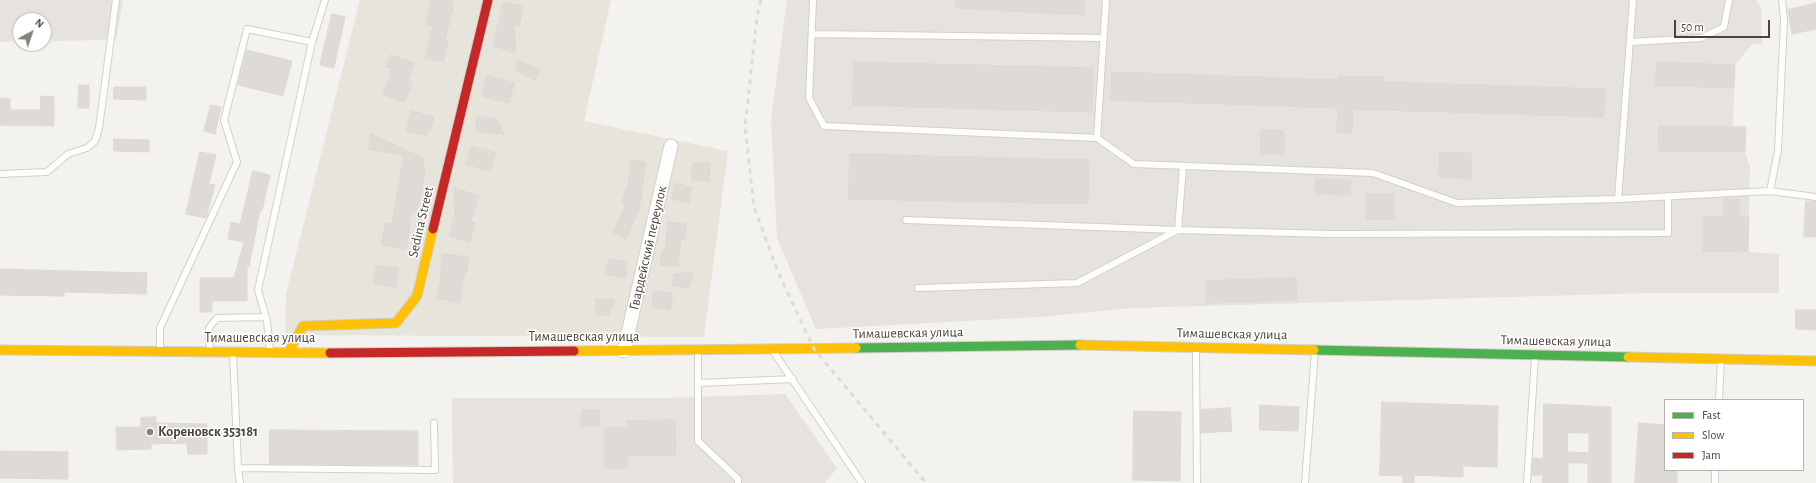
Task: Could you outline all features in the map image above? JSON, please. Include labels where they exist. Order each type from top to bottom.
[{"type":"street","name":"Sedina Street","points":[[288,352],[303,326],[396,323],[418,296],[488,0]]},
{"type":"street","name":"Гвардейский переулок","points":[[624,351],[671,146]]},
{"type":"street","name":"Тимашевская улица","points":[[0,350],[210,352],[624,351],[1104,345],[1816,361]]},
{"type":"lane","points":[[0,174],[47,172],[68,154],[87,148],[95,141],[99,128],[116,0]]},
{"type":"lane","points":[[270,352],[266,317],[258,290],[312,42],[325,0]]},
{"type":"lane","points":[[813,0],[809,98],[824,126],[1097,138],[1134,164],[1372,173],[1457,203],[1618,199],[1770,190],[1816,197]]},
{"type":"lane","points":[[1097,138],[1106,0]]},
{"type":"lane","points":[[1618,199],[1633,0]]},
{"type":"lane","points":[[1630,42],[1701,38],[1724,27],[1729,0]]},
{"type":"lane","points":[[1770,190],[1778,150],[1784,20],[1782,0]]},
{"type":"lane","points":[[160,351],[160,328],[237,162],[224,120],[247,29],[312,42]]},
{"type":"lane","points":[[812,34],[1104,38]]},
{"type":"lane","points":[[1178,230],[1183,166]]},
{"type":"lane","points":[[906,220],[1331,234],[1668,233],[1668,196]]},
{"type":"lane","points":[[918,288],[1077,283],[1178,230]]},
{"type":"lane","points":[[210,352],[209,328],[217,318],[266,317]]},
{"type":"lane","points":[[1196,347],[1197,483]]},
{"type":"lane","points":[[698,350],[698,440],[738,479],[738,483]]},
{"type":"lane","points":[[772,350],[862,483]]},
{"type":"lane","points":[[1305,483],[1315,350]]},
{"type":"lane","points":[[232,352],[240,483]]},
{"type":"lane","points":[[1527,483],[1535,355]]},
{"type":"lane","points":[[1719,399],[1721,359]]},
{"type":"lane","points":[[698,383],[792,379]]},
{"type":"lane","points":[[238,468],[435,470],[434,423]]},
{"type":"lane","points":[[1715,471],[1715,483]]},
{"type":"shaded area","points":[[0,0],[123,0],[116,40],[52,41],[52,12],[12,12],[12,41],[0,42]]},
{"type":"shaded area","points":[[360,0],[611,0],[584,121],[728,151],[704,337],[285,335],[286,294]]},
{"type":"shaded area","points":[[787,0],[1756,0],[1761,7],[1762,44],[1752,44],[1735,65],[1733,127],[1745,127],[1745,151],[1750,167],[1748,252],[1779,254],[1779,293],[1646,293],[1132,308],[1039,317],[816,329],[777,238],[771,120]]},
{"type":"shaded area","points":[[785,394],[837,468],[825,483],[453,483],[452,398],[669,398]]},
{"type":"building","points":[[432,0],[454,2],[445,40],[448,41],[443,62],[425,58],[433,26],[426,24]]},
{"type":"building","points":[[956,0],[1084,0],[1084,15],[956,8]]},
{"type":"building","points":[[504,2],[523,6],[519,26],[514,25],[516,53],[493,46]]},
{"type":"building","points":[[1816,3],[1816,29],[1792,34],[1788,10]]},
{"type":"building","points":[[332,14],[345,17],[334,68],[320,65]]},
{"type":"building","points":[[247,50],[292,61],[283,96],[238,85]]},
{"type":"building","points":[[391,55],[414,63],[408,81],[412,83],[405,102],[383,95],[392,68],[387,67]]},
{"type":"building","points":[[518,60],[539,70],[535,80],[516,71]]},
{"type":"building","points":[[854,62],[1093,68],[1092,112],[853,105]]},
{"type":"building","points":[[1657,62],[1735,65],[1734,88],[1656,85]]},
{"type":"building","points":[[1112,72],[1338,80],[1338,76],[1383,77],[1383,82],[1605,89],[1604,117],[1353,109],[1352,133],[1337,132],[1338,108],[1111,100]]},
{"type":"building","points":[[487,76],[514,83],[509,103],[482,96]]},
{"type":"building","points":[[79,85],[89,85],[89,108],[78,108]]},
{"type":"building","points":[[114,87],[146,87],[146,100],[114,99]]},
{"type":"building","points":[[41,96],[54,97],[54,126],[0,125],[0,98],[10,99],[10,110],[40,110]]},
{"type":"building","points":[[211,105],[221,107],[215,134],[204,131]]},
{"type":"building","points":[[411,111],[434,117],[431,129],[428,129],[427,136],[406,131]]},
{"type":"building","points":[[477,117],[496,118],[504,134],[476,132]]},
{"type":"building","points":[[1659,126],[1746,127],[1745,151],[1659,151]]},
{"type":"building","points":[[1261,130],[1284,131],[1284,154],[1261,154]]},
{"type":"building","points":[[371,134],[423,158],[425,174],[417,213],[412,212],[406,249],[382,245],[385,223],[392,224],[404,155],[369,149]]},
{"type":"building","points":[[114,139],[149,140],[149,152],[114,151]]},
{"type":"building","points":[[472,146],[496,153],[490,171],[466,164]]},
{"type":"building","points":[[200,152],[216,155],[209,184],[215,185],[206,218],[186,214]]},
{"type":"building","points":[[1440,152],[1471,153],[1471,179],[1439,177]]},
{"type":"building","points":[[850,154],[1089,160],[1088,204],[849,199]]},
{"type":"building","points":[[632,160],[646,162],[639,210],[626,239],[613,233],[626,204],[622,203],[625,190],[627,190]]},
{"type":"building","points":[[693,163],[710,163],[709,181],[692,180]]},
{"type":"building","points":[[253,171],[270,175],[262,211],[260,210],[249,267],[247,266],[247,301],[212,301],[212,312],[200,312],[200,278],[234,278],[244,242],[228,239],[231,222],[240,224]]},
{"type":"building","points":[[1316,179],[1351,180],[1350,195],[1315,194]]},
{"type":"building","points":[[676,183],[692,188],[689,203],[672,199]]},
{"type":"building","points":[[455,188],[479,196],[471,221],[475,223],[470,242],[449,236],[455,214]]},
{"type":"building","points":[[1366,194],[1394,194],[1394,219],[1366,219]]},
{"type":"building","points":[[1724,199],[1739,199],[1739,217],[1749,217],[1748,252],[1703,251],[1703,216],[1724,216]]},
{"type":"building","points":[[1806,201],[1816,202],[1816,237],[1804,237]]},
{"type":"building","points":[[668,222],[686,224],[685,239],[681,239],[678,266],[660,265],[662,251],[665,252]]},
{"type":"building","points":[[443,254],[469,257],[467,272],[465,272],[459,303],[436,298],[440,282]]},
{"type":"building","points":[[609,259],[627,262],[625,278],[606,274]]},
{"type":"building","points":[[376,266],[398,268],[396,287],[374,284]]},
{"type":"building","points":[[0,269],[147,273],[146,294],[64,292],[64,296],[0,295]]},
{"type":"building","points":[[694,273],[689,288],[672,285],[674,274]]},
{"type":"building","points":[[1296,278],[1297,300],[1207,303],[1206,281]]},
{"type":"building","points":[[654,291],[673,294],[670,310],[652,307]]},
{"type":"building","points":[[596,299],[615,300],[609,315],[596,315]]},
{"type":"building","points":[[1796,310],[1816,310],[1816,330],[1796,329]]},
{"type":"building","points":[[1382,402],[1498,406],[1497,467],[1463,466],[1463,477],[1414,475],[1414,483],[1403,483],[1403,476],[1380,475]]},
{"type":"building","points":[[1544,404],[1611,407],[1611,483],[1588,483],[1588,463],[1568,463],[1568,483],[1542,483],[1543,475],[1532,475],[1533,458],[1543,459]],"holes":[[[1568,433],[1589,433],[1589,453],[1568,452]]]},
{"type":"building","points":[[1260,405],[1299,407],[1298,431],[1260,430]]},
{"type":"building","points":[[1230,408],[1232,431],[1201,433],[1201,410]]},
{"type":"building","points":[[582,410],[600,410],[599,426],[581,426]]},
{"type":"building","points":[[1134,411],[1181,412],[1180,481],[1133,480]]},
{"type":"building","points":[[156,417],[156,423],[207,424],[207,454],[188,454],[187,443],[151,444],[151,449],[117,450],[116,427],[141,427],[141,418]]},
{"type":"building","points":[[675,420],[676,455],[627,456],[627,468],[605,468],[605,428],[627,428],[627,421]]},
{"type":"building","points":[[1639,423],[1664,425],[1664,471],[1677,471],[1677,483],[1635,483]]},
{"type":"building","points":[[270,430],[418,431],[418,465],[270,464]]},
{"type":"building","points":[[0,451],[68,452],[68,479],[0,478]]},
{"type":"railway","points":[[761,0],[757,17],[745,127],[754,207],[778,272],[814,349],[926,483]]},
{"type":"traffic: fast","points":[[856,348],[1080,345]]},
{"type":"traffic: fast","points":[[1314,350],[1628,357]]},
{"type":"traffic: slow","points":[[288,353],[303,326],[396,323],[417,296],[433,229]]},
{"type":"traffic: slow","points":[[1080,345],[1314,350]]},
{"type":"traffic: slow","points":[[574,351],[856,348]]},
{"type":"traffic: slow","points":[[0,350],[330,353]]},
{"type":"traffic: slow","points":[[1628,357],[1816,361]]},
{"type":"traffic: jam","points":[[433,229],[488,0]]},
{"type":"traffic: jam","points":[[330,353],[574,351]]},
{"type":"place","name":"Кореновск 353181","points":[[150,432]]}]
